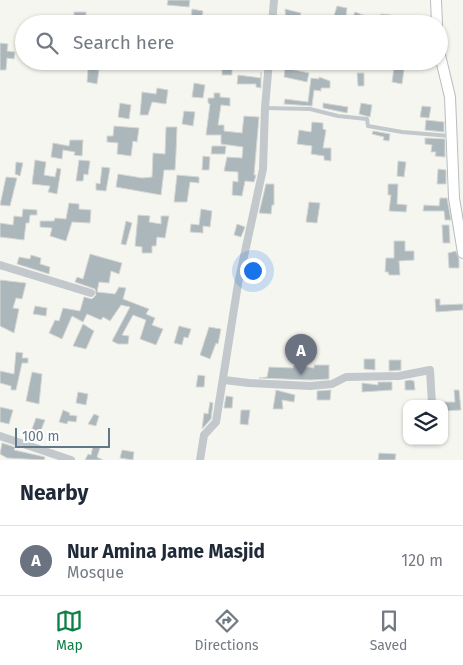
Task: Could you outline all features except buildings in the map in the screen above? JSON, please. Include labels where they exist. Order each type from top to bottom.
[{"type":"main road","points":[[436,0],[437,15]]},
{"type":"main road","points":[[444,70],[450,97],[450,136],[454,198],[463,253]]},
{"type":"street","points":[[273,15],[274,0]]},
{"type":"street","points":[[200,460],[204,435],[216,422],[238,284],[263,170],[264,108],[268,70]]},
{"type":"street","points":[[0,265],[91,293]]},
{"type":"street","points":[[224,380],[310,386],[332,384],[346,377],[399,376],[430,370],[432,400]]},
{"type":"street","points":[[0,436],[71,460]]},
{"type":"lane","points":[[264,108],[310,109],[338,116],[368,119],[368,126],[450,136]]},
{"type":"place","name":"Nur Amina Jame Masjid","points":[[301,375]]}]
